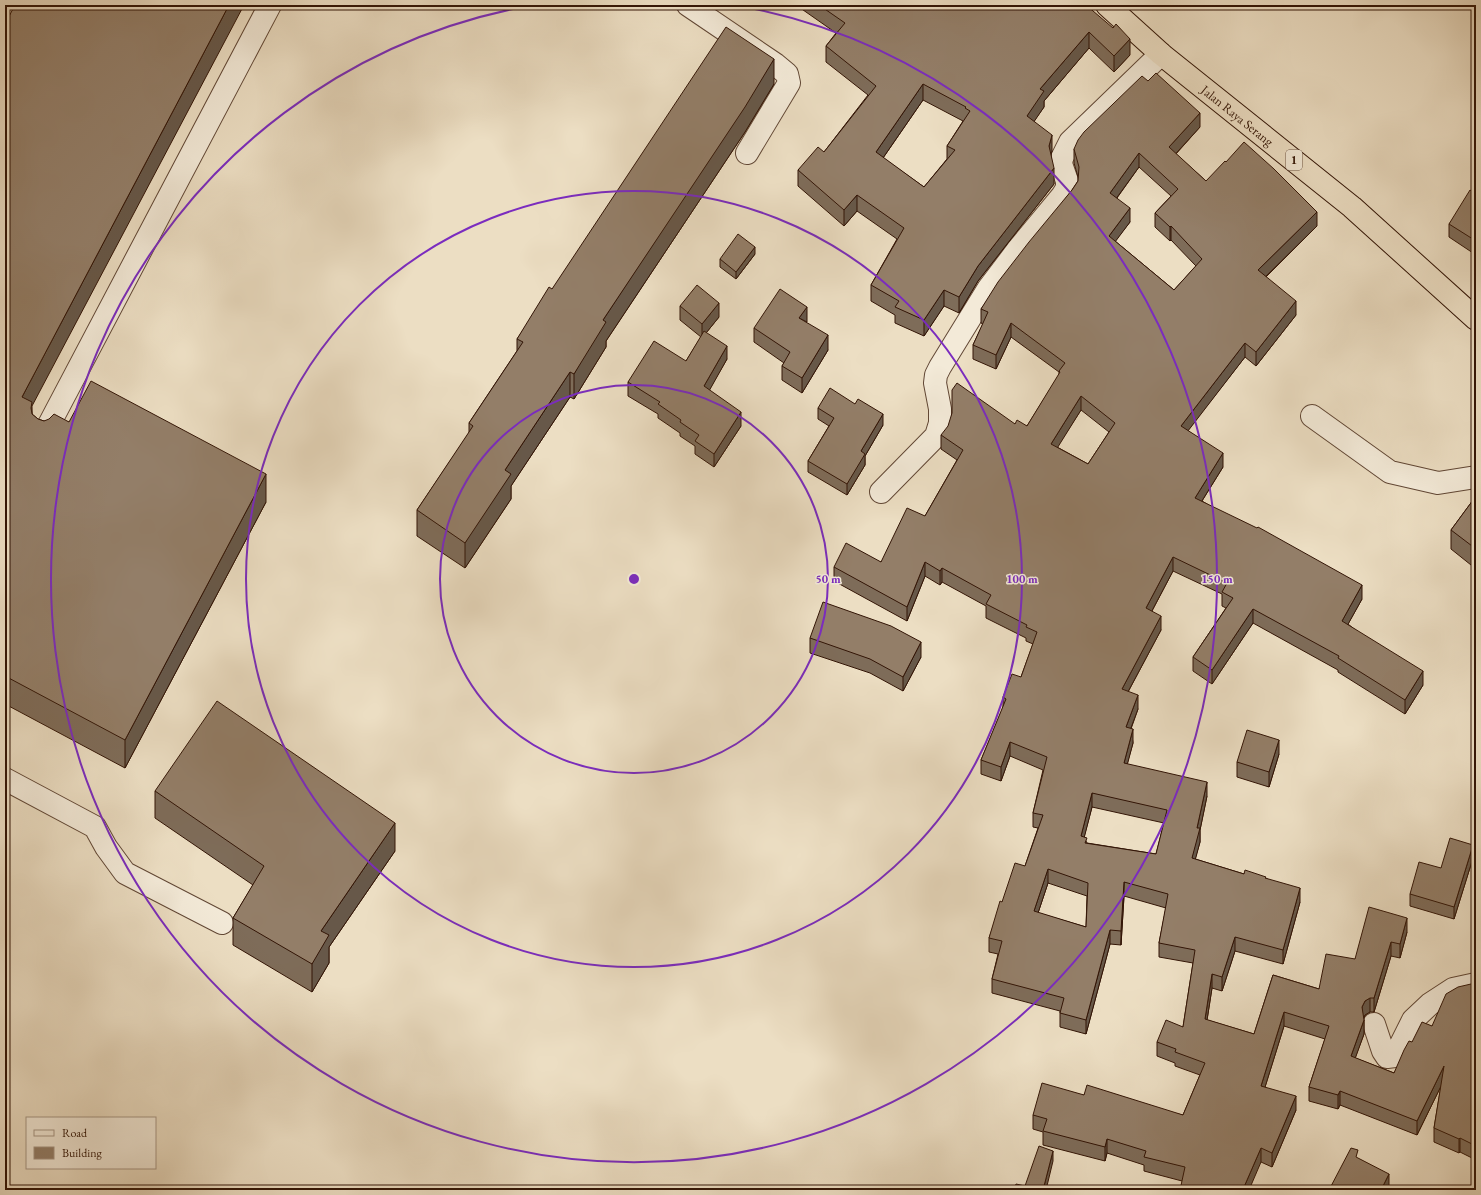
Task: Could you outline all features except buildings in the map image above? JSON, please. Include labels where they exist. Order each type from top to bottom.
[{"type":"highway","name":"Jalan Raya Serang","points":[[1107,5],[1160,54],[1352,206],[1476,320]]},
{"type":"street","points":[[43,436],[270,5]]},
{"type":"street","points":[[688,5],[775,64],[787,74],[789,83],[747,153]]},
{"type":"street","points":[[881,492],[936,436],[940,423],[940,409],[935,383],[936,375],[988,289],[1018,248],[1067,188],[1068,181],[1061,164],[1062,158],[1070,142],[1160,54]]},
{"type":"street","points":[[1312,416],[1390,472],[1438,483],[1476,477]]},
{"type":"street","points":[[5,779],[95,827],[106,847],[125,873],[222,922]]},
{"type":"street","points":[[1374,1024],[1383,1051],[1387,1057],[1395,1056],[1413,1020],[1430,1004],[1453,989],[1476,984]]}]
